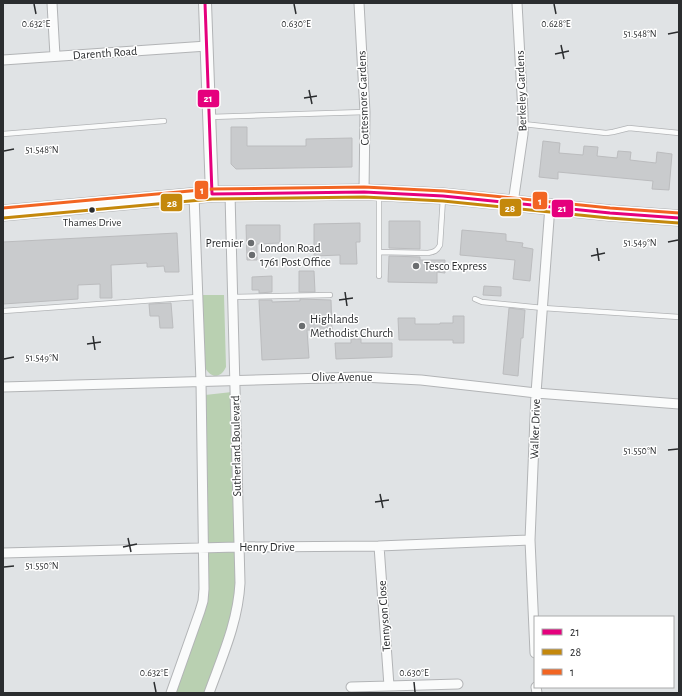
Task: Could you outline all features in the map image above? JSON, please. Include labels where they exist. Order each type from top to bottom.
[{"type":"main road","points":[[3,213],[212,194],[364,192],[443,196],[610,213],[679,218]]},
{"type":"street","points":[[52,3],[55,56]]},
{"type":"street","points":[[205,3],[212,194]]},
{"type":"street","name":"Cottesmore Gardens","points":[[359,3],[365,112],[364,192]]},
{"type":"street","name":"Berkeley Gardens","points":[[513,203],[523,124],[517,3]]},
{"type":"street","name":"Darenth Road","points":[[3,60],[207,46]]},
{"type":"street","name":"Sutherland Boulevard","points":[[209,693],[237,611],[240,583],[230,194]]},
{"type":"street","points":[[171,693],[203,601],[201,382],[194,196]]},
{"type":"street","name":"Walker Drive","points":[[534,630],[530,540],[536,393],[550,206]]},
{"type":"street","name":"Olive Avenue","points":[[3,387],[201,382],[336,376],[378,377],[421,380],[536,393],[679,404]]},
{"type":"street","name":"Henry Drive","points":[[3,553],[238,547],[379,546],[530,540]]},
{"type":"street","name":"Tennyson Close","points":[[379,546],[389,686]]},
{"type":"street","points":[[351,687],[458,684]]},
{"type":"lane","points":[[210,117],[365,112]]},
{"type":"lane","points":[[3,134],[164,121]]},
{"type":"lane","points":[[523,124],[606,132],[629,128],[679,133]]},
{"type":"lane","points":[[379,193],[379,276]]},
{"type":"lane","points":[[379,252],[428,253],[438,250],[440,245],[443,196]]},
{"type":"lane","points":[[232,297],[330,295]]},
{"type":"lane","points":[[3,311],[197,297]]},
{"type":"lane","points":[[475,299],[482,302],[543,308],[679,317]]},
{"type":"green space","points":[[201,295],[224,295],[226,367],[218,376],[209,373],[204,365]]},
{"type":"green space","points":[[232,392],[238,600],[207,693],[172,693],[200,616],[205,395]]},
{"type":"building","points":[[231,127],[247,127],[247,146],[306,146],[306,139],[352,138],[352,167],[236,169],[231,164]]},
{"type":"building","points":[[543,141],[560,143],[559,153],[583,155],[584,146],[598,147],[597,156],[617,158],[618,151],[631,152],[630,160],[656,163],[657,152],[672,154],[669,190],[652,189],[653,181],[558,172],[558,179],[539,177]]},
{"type":"building","points":[[389,221],[420,221],[420,249],[389,248]]},
{"type":"building","points":[[360,223],[360,242],[356,242],[357,264],[340,264],[340,255],[314,256],[314,224]]},
{"type":"building","points":[[246,225],[280,225],[280,243],[257,244],[257,260],[247,260]]},
{"type":"building","points":[[462,230],[506,234],[506,241],[523,243],[522,247],[533,249],[530,281],[513,279],[515,260],[460,255]]},
{"type":"building","points":[[177,233],[179,272],[165,272],[164,266],[147,267],[147,263],[111,265],[112,298],[100,298],[100,284],[78,285],[78,299],[3,304],[3,242]]},
{"type":"building","name":"Tesco Express","points":[[389,256],[420,257],[420,260],[445,260],[445,273],[437,272],[437,283],[388,282]]},
{"type":"building","points":[[299,271],[314,271],[315,292],[299,292]]},
{"type":"building","points":[[272,276],[272,292],[259,293],[259,290],[252,290],[252,277]]},
{"type":"building","points":[[484,286],[501,287],[501,296],[483,295]]},
{"type":"building","points":[[300,299],[331,300],[332,331],[307,330],[309,358],[262,360],[259,300],[272,300],[272,302],[300,301]]},
{"type":"building","points":[[171,303],[173,328],[160,328],[159,316],[150,316],[149,304]]},
{"type":"building","points":[[509,308],[525,310],[518,376],[503,374]]},
{"type":"building","points":[[453,316],[464,316],[464,343],[453,343],[453,340],[399,340],[398,318],[415,318],[415,324],[440,324],[453,323]]},
{"type":"building","points":[[351,339],[361,339],[361,343],[392,343],[392,357],[336,359],[335,343],[351,343]]},
{"type":"transit line","name":"21","points":[[205,3],[212,194]]},
{"type":"transit line","name":"1","points":[[3,208],[212,189],[364,187],[444,191],[610,208],[679,213]]},
{"type":"transit line","name":"21","points":[[212,194],[364,192],[443,196],[610,213],[679,218]]},
{"type":"transit line","name":"28","points":[[3,218],[212,199],[364,197],[443,201],[609,218],[679,223]]},
{"type":"place","name":"Thames Drive","points":[[92,210]]},
{"type":"place","name":"Premier","points":[[251,243]]},
{"type":"place","name":"London Road 1761 Post Office","points":[[252,255]]},
{"type":"place","name":"Tesco Express","points":[[416,266]]},
{"type":"place","name":"Highlands Methodist Church","points":[[302,326]]}]
